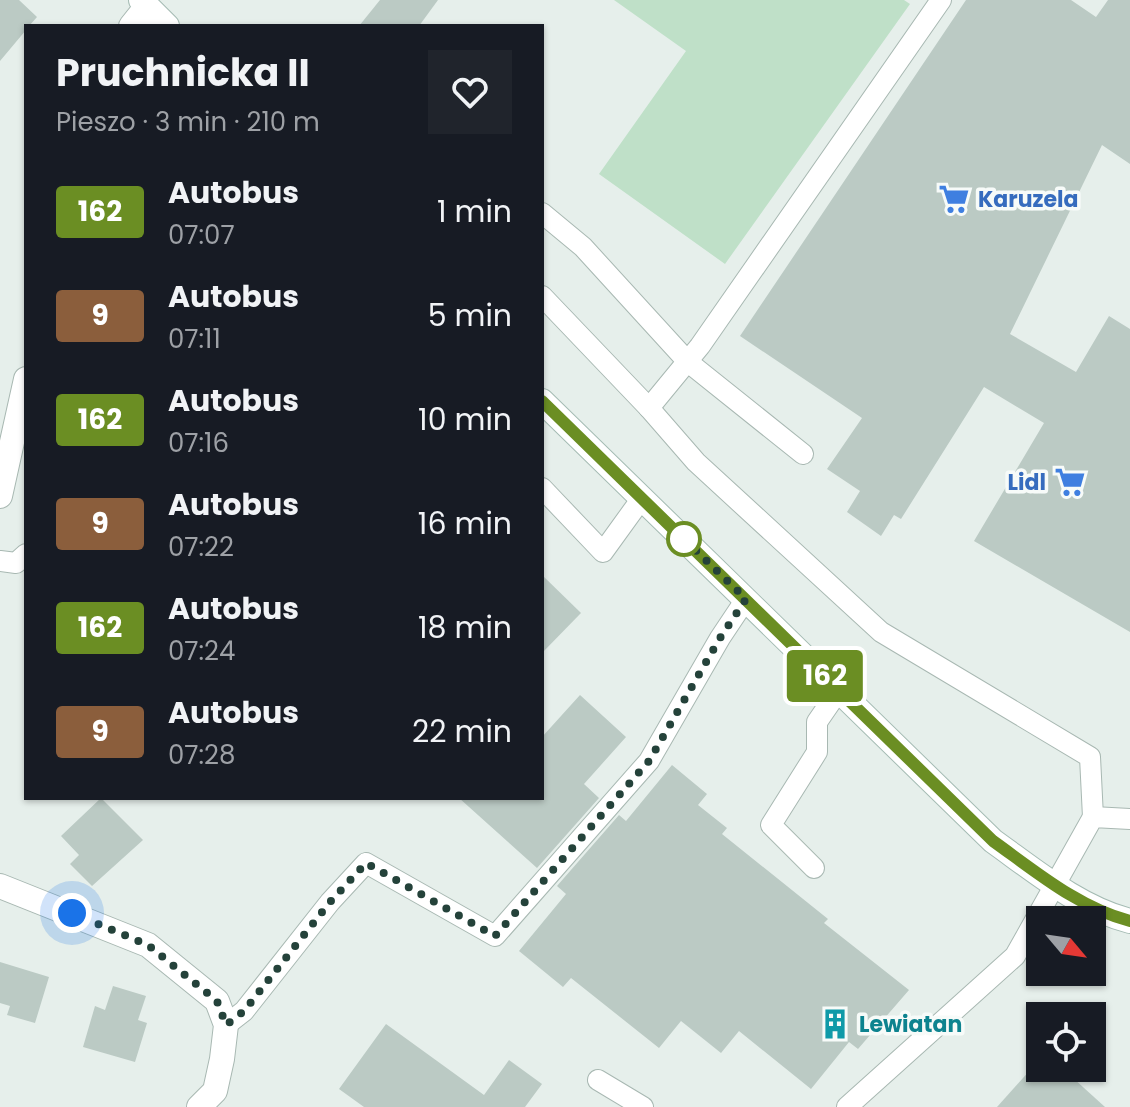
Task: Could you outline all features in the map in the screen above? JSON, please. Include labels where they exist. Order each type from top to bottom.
[{"type":"main road","points":[[132,24],[144,3],[165,24]]},
{"type":"main road","points":[[0,496],[24,388]]},
{"type":"main road","points":[[544,403],[993,841],[1056,886],[1110,916],[1130,921]]},
{"type":"main road","points":[[0,886],[148,945],[217,1001],[226,1025],[215,1091],[199,1107]]},
{"type":"lane","points":[[649,408],[688,362],[941,0]]},
{"type":"lane","points":[[544,215],[583,247],[688,362],[803,454]]},
{"type":"lane","points":[[544,298],[696,462],[890,639],[1090,757],[1093,817],[1015,956],[847,1107]]},
{"type":"lane","points":[[544,490],[603,552],[642,498]]},
{"type":"lane","points":[[226,1025],[244,1011],[330,902],[366,863],[495,936],[649,761],[746,599]]},
{"type":"lane","points":[[814,868],[771,825],[817,752],[817,722],[839,690]]},
{"type":"lane","points":[[1093,817],[1130,819]]},
{"type":"lane","points":[[598,1080],[643,1107]]},
{"type":"green space","points":[[614,0],[904,0],[910,4],[725,264],[599,174],[686,51]]},
{"type":"building","points":[[0,0],[19,0],[37,17],[31,24],[24,24],[24,32],[0,61]]},
{"type":"building","points":[[380,0],[438,0],[420,24],[361,24]]},
{"type":"building","points":[[966,0],[1071,0],[1096,17],[1108,0],[1130,0],[1130,164],[1102,145],[1010,334],[1076,372],[1109,316],[1130,329],[1130,632],[974,541],[1044,423],[984,387],[901,519],[894,515],[881,536],[847,512],[860,491],[827,469],[862,418],[740,336]]},
{"type":"building","points":[[544,577],[581,613],[544,651]]},
{"type":"building","points":[[580,695],[626,737],[584,784],[599,798],[537,868],[461,800],[544,800],[544,735]]},
{"type":"building","points":[[672,765],[707,794],[698,805],[727,828],[722,834],[828,919],[824,923],[909,990],[858,1049],[849,1042],[811,1089],[739,1031],[721,1053],[681,1021],[659,1048],[571,978],[563,987],[519,951],[566,894],[557,886],[619,815],[626,821]]},
{"type":"building","points":[[99,800],[103,800],[143,840],[92,886],[70,864],[79,855],[61,836]]},
{"type":"building","points":[[0,962],[49,977],[35,1023],[7,1015],[10,1006],[0,1003]]},
{"type":"building","points":[[113,986],[146,996],[138,1020],[147,1023],[135,1062],[83,1047],[95,1006],[105,1010]]},
{"type":"building","points":[[386,1024],[484,1095],[509,1060],[542,1084],[525,1107],[364,1107],[339,1089]]},
{"type":"building","points":[[1026,1075],[1026,1082],[1077,1082],[1105,1107],[997,1107]]},
{"type":"bus line","name":"162","points":[[544,403],[993,841],[1056,886],[1110,916],[1130,921]]},
{"type":"place","name":"Karuzela","points":[[954,199]]},
{"type":"place","name":"Lidl","points":[[1070,482]]},
{"type":"place","name":"Lewiatan","points":[[835,1024]]},
{"type":"route","points":[[72,913],[148,945],[217,1001],[226,1025],[244,1011],[330,902],[366,863],[495,936],[649,761],[746,599],[684,539]]}]
